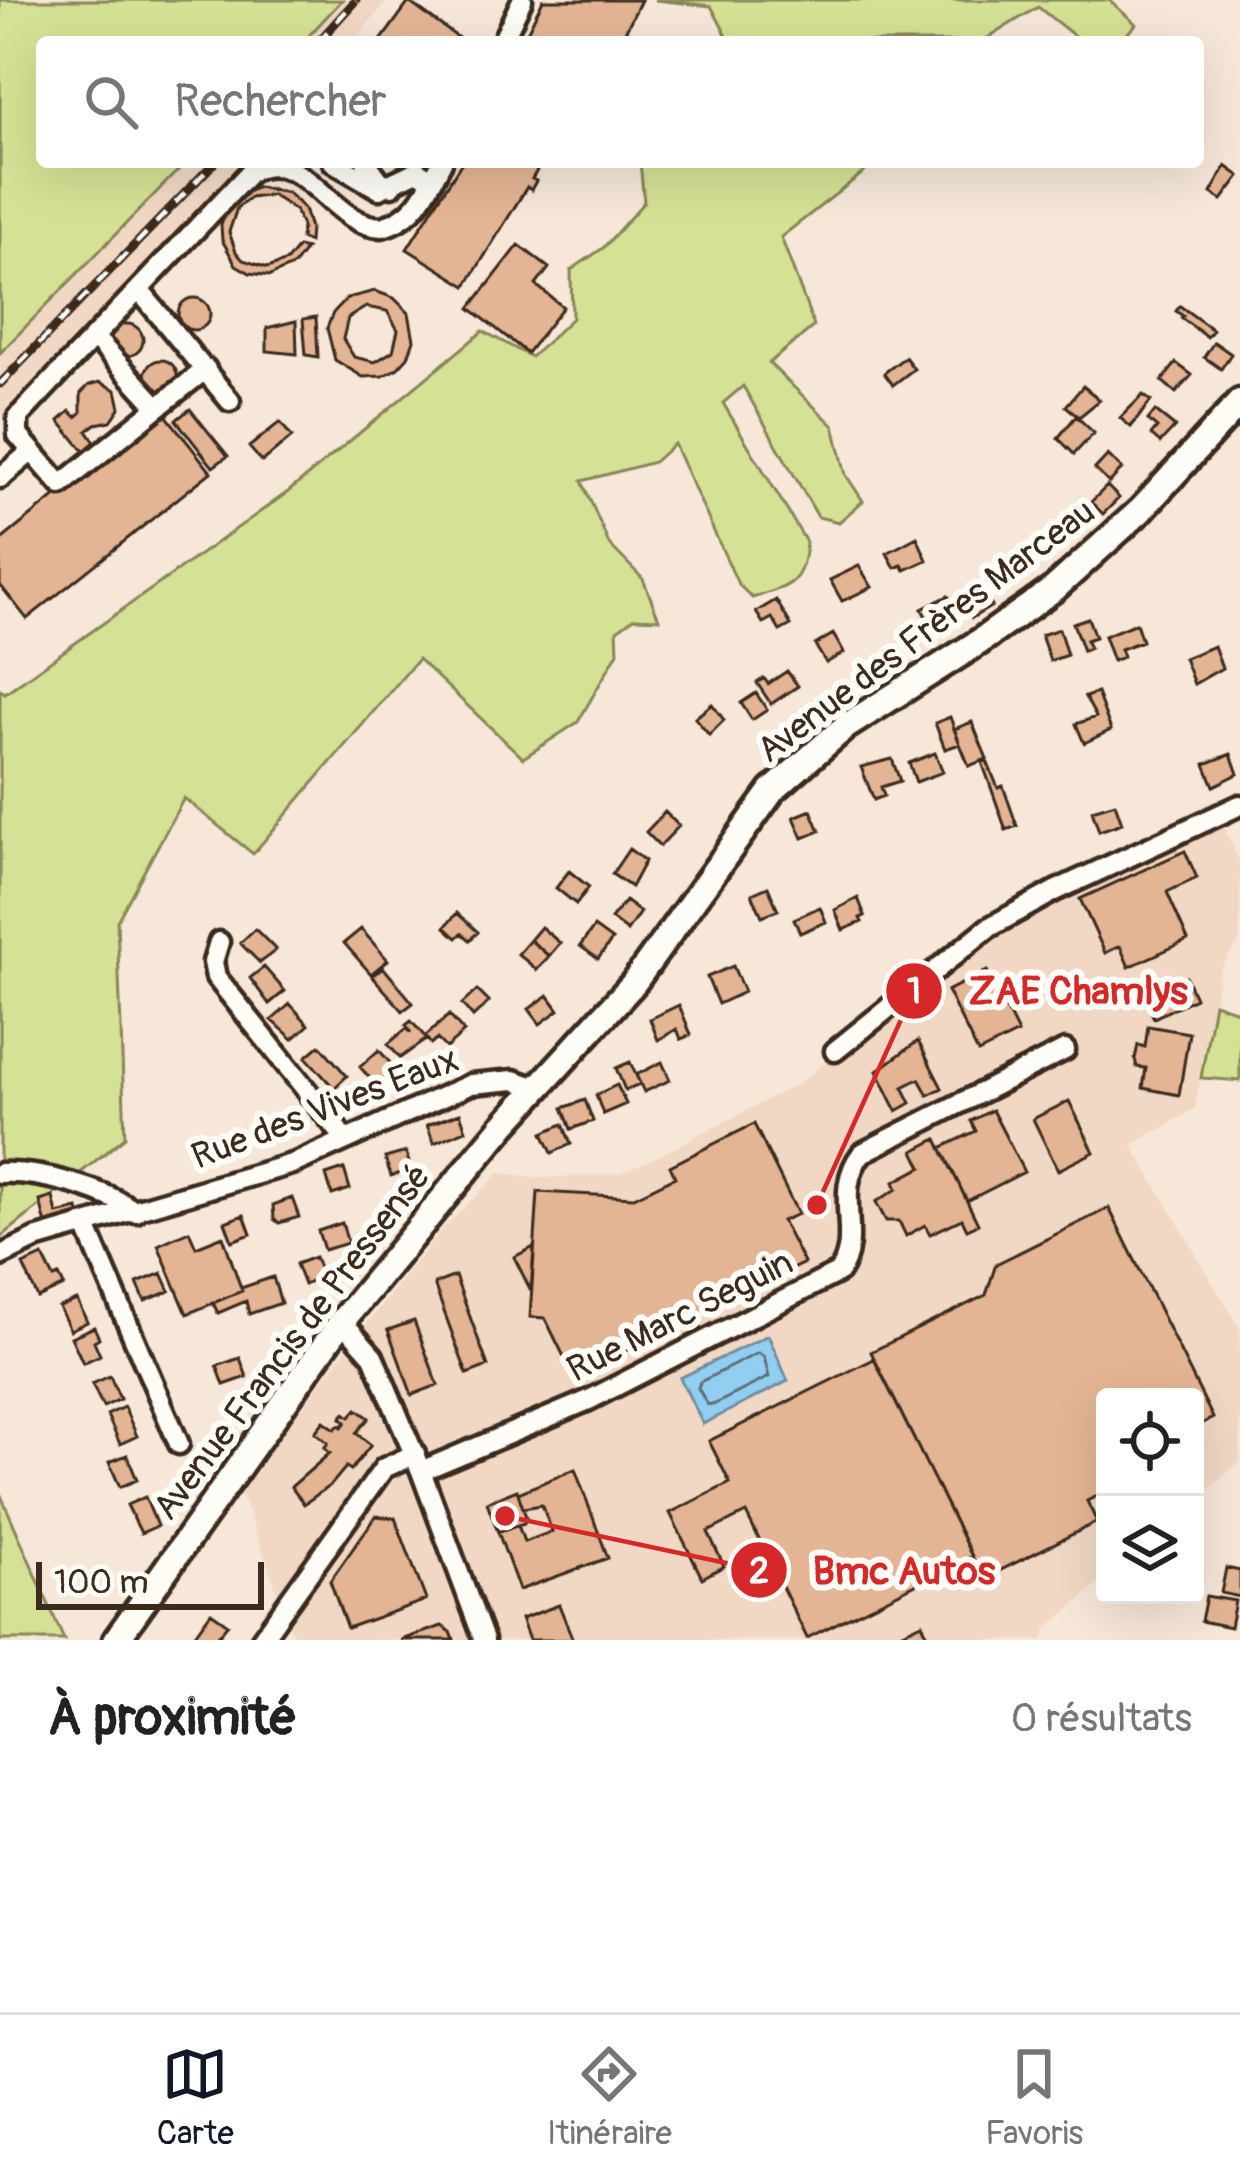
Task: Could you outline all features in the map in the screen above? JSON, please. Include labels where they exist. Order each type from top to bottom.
[{"type":"main road","name":"Avenue des Frères Marceau","points":[[485,1148],[633,984],[751,818],[787,776],[845,728],[1055,588],[1114,537],[1240,402]]},
{"type":"main road","name":"Avenue Francis de Pressensé","points":[[116,1640],[343,1322],[485,1148]]},
{"type":"street","points":[[505,36],[522,0]]},
{"type":"street","points":[[206,369],[61,485],[18,435],[19,417],[258,168]]},
{"type":"street","points":[[290,168],[372,227],[394,224],[408,215],[437,171]]},
{"type":"street","points":[[342,168],[373,188],[392,186],[417,171],[437,171]]},
{"type":"street","points":[[370,168],[380,181],[392,186]]},
{"type":"street","points":[[140,290],[230,401]]},
{"type":"street","points":[[94,338],[158,407]]},
{"type":"street","points":[[0,478],[32,452]]},
{"type":"street","points":[[835,1051],[988,928],[1055,891],[1240,805]]},
{"type":"street","points":[[219,942],[216,976],[346,1140]]},
{"type":"street","name":"Rue Marc Seguin","points":[[261,1640],[384,1468],[418,1463],[589,1400],[830,1278],[846,1262],[846,1180],[862,1153],[1065,1050]]},
{"type":"street","name":"Rue des Vives Eaux","points":[[0,1256],[35,1239],[295,1163],[471,1084],[514,1080],[538,1088]]},
{"type":"street","points":[[0,1173],[20,1172],[116,1198],[136,1212]]},
{"type":"street","points":[[86,1226],[178,1444]]},
{"type":"street","points":[[343,1322],[373,1356],[484,1640]]},
{"type":"shaded area","points":[[342,0],[388,0],[358,36],[309,36]]},
{"type":"shaded area","points":[[180,168],[239,168],[0,418],[0,353]]},
{"type":"shaded area","points":[[1222,821],[1240,863],[1240,940],[1220,969],[1195,1109],[1132,1145],[1240,1329],[1240,1462],[1204,1492],[1204,1388],[1096,1388],[1096,1586],[1045,1630],[1043,1640],[295,1640],[241,1492],[325,1376],[439,1233],[499,1173],[543,1178],[616,1174],[650,1160],[796,1085],[966,957],[1050,903]]},
{"type":"green space","points":[[0,0],[342,0],[309,36],[36,36],[36,168],[180,168],[0,353]]},
{"type":"green space","points":[[655,0],[1109,0],[1136,24],[1125,36],[1074,36],[1038,7],[991,36],[727,36],[711,6]]},
{"type":"green space","points":[[641,168],[869,168],[781,237],[814,326],[769,363],[834,426],[846,475],[863,501],[839,522],[818,517],[743,386],[723,403],[806,542],[802,567],[792,582],[752,598],[738,584],[674,444],[654,462],[582,481],[609,544],[643,579],[659,619],[634,618],[617,630],[618,652],[578,722],[523,758],[418,659],[253,854],[184,798],[117,921],[125,1137],[0,1238],[0,689],[5,693],[288,492],[483,331],[531,357],[572,318],[571,270],[603,248],[644,202]]},
{"type":"green space","points":[[1214,1003],[1240,1012],[1240,1081],[1201,1078]]},
{"type":"green space","points":[[0,1493],[64,1640],[0,1640]]},
{"type":"water","points":[[768,1335],[788,1381],[703,1424],[680,1378]]},
{"type":"building","points":[[543,0],[641,0],[623,36],[525,36]]},
{"type":"building","points":[[409,2],[456,36],[384,36]]},
{"type":"building","points":[[1226,166],[1240,176],[1222,200],[1211,193]]},
{"type":"building","points":[[458,168],[538,168],[531,190],[527,187],[466,286],[407,249]]},
{"type":"building","points":[[258,187],[288,193],[304,209],[310,228],[309,242],[301,239],[302,226],[295,210],[272,195],[250,198],[237,208],[229,232],[243,260],[268,268],[287,261],[298,247],[306,249],[294,265],[270,276],[236,265],[222,240],[221,225],[228,207],[239,195]]},
{"type":"building","points":[[519,245],[549,268],[536,285],[563,307],[527,353],[470,308]]},
{"type":"building","points":[[375,291],[394,298],[409,313],[414,340],[398,368],[383,376],[363,377],[335,360],[327,328],[347,298]],"holes":[[[366,307],[387,311],[398,330],[393,351],[375,362],[354,357],[343,339],[348,318]]]},
{"type":"building","points":[[194,298],[205,303],[210,314],[205,325],[194,330],[183,325],[178,314],[183,303]]},
{"type":"building","points":[[1180,306],[1213,330],[1207,337],[1181,318],[1176,311]]},
{"type":"building","points":[[316,317],[318,357],[306,355],[303,319]]},
{"type":"building","points":[[296,321],[297,354],[267,351],[267,328]]},
{"type":"building","points":[[127,324],[138,329],[143,340],[138,351],[127,356],[116,351],[111,340],[116,329]]},
{"type":"building","points":[[1214,342],[1231,354],[1221,369],[1204,357]]},
{"type":"building","points":[[905,357],[914,369],[893,385],[884,373]]},
{"type":"building","points":[[161,360],[172,365],[177,376],[172,387],[161,392],[150,387],[145,376],[150,365]]},
{"type":"building","points":[[1176,363],[1192,375],[1176,393],[1162,381]]},
{"type":"building","points":[[100,382],[116,390],[120,408],[111,421],[87,431],[95,442],[84,451],[59,421],[70,411],[76,417],[81,413],[81,393]]},
{"type":"building","points":[[1083,386],[1100,400],[1079,417],[1066,406]]},
{"type":"building","points":[[1143,395],[1151,401],[1131,427],[1120,418]]},
{"type":"building","points":[[190,409],[228,456],[213,467],[176,420]]},
{"type":"building","points":[[162,410],[211,472],[27,619],[0,585],[0,541]]},
{"type":"building","points":[[1155,411],[1175,427],[1160,443],[1151,435],[1157,428],[1148,420]]},
{"type":"building","points":[[1076,416],[1094,433],[1074,454],[1058,438]]},
{"type":"building","points":[[280,422],[292,437],[262,462],[249,447]]},
{"type":"building","points":[[1108,455],[1122,469],[1109,483],[1095,469]]},
{"type":"building","points":[[1107,486],[1119,498],[1103,514],[1091,502]]},
{"type":"building","points":[[917,537],[927,560],[905,570],[902,565],[895,568],[887,553]]},
{"type":"building","points":[[859,566],[872,587],[842,601],[830,580]]},
{"type":"building","points":[[982,591],[992,606],[972,618],[963,604]]},
{"type":"building","points":[[948,596],[958,613],[931,627],[922,609]]},
{"type":"building","points":[[776,600],[791,625],[780,631],[772,618],[763,623],[756,612]]},
{"type":"building","points":[[1088,618],[1095,637],[1086,640],[1090,648],[1083,651],[1073,623]]},
{"type":"building","points":[[1136,623],[1142,641],[1120,649],[1123,657],[1113,661],[1104,636]]},
{"type":"building","points":[[1059,629],[1067,655],[1050,661],[1041,635]]},
{"type":"building","points":[[833,634],[844,653],[826,663],[815,645]]},
{"type":"building","points":[[1214,646],[1222,668],[1194,684],[1184,658]]},
{"type":"building","points":[[787,671],[798,686],[771,704],[757,683],[764,678],[768,684]]},
{"type":"building","points":[[756,693],[767,710],[752,720],[741,703]]},
{"type":"building","points":[[1097,693],[1111,730],[1084,743],[1076,724],[1096,717],[1085,697]]},
{"type":"building","points":[[712,704],[724,720],[709,735],[695,718]]},
{"type":"building","points":[[950,717],[960,744],[945,749],[935,723]]},
{"type":"building","points":[[972,722],[987,759],[969,766],[954,729]]},
{"type":"building","points":[[935,753],[943,772],[916,782],[909,763]]},
{"type":"building","points":[[1231,754],[1238,774],[1214,786],[1205,764]]},
{"type":"building","points":[[892,759],[900,781],[881,787],[884,796],[874,800],[861,767]]},
{"type":"building","points":[[987,761],[998,788],[1003,786],[1017,826],[1006,830],[982,762]]},
{"type":"building","points":[[1115,803],[1122,823],[1099,831],[1092,810]]},
{"type":"building","points":[[811,810],[820,831],[803,838],[794,817]]},
{"type":"building","points":[[665,812],[679,826],[660,846],[646,832]]},
{"type":"building","points":[[629,849],[645,861],[631,887],[612,874]]},
{"type":"building","points":[[1185,851],[1197,878],[1167,892],[1188,940],[1129,967],[1120,946],[1105,953],[1080,899]]},
{"type":"building","points":[[569,871],[589,887],[576,904],[556,888]]},
{"type":"building","points":[[768,887],[778,910],[762,916],[752,894]]},
{"type":"building","points":[[858,898],[865,916],[843,930],[835,910]]},
{"type":"building","points":[[625,901],[640,912],[627,931],[611,919]]},
{"type":"building","points":[[820,907],[826,922],[800,933],[794,919]]},
{"type":"building","points":[[457,913],[478,932],[470,940],[462,933],[457,938],[445,927]]},
{"type":"building","points":[[541,927],[560,943],[549,956],[530,940]]},
{"type":"building","points":[[594,927],[612,940],[598,959],[580,946]]},
{"type":"building","points":[[255,929],[276,950],[260,963],[240,943]]},
{"type":"building","points":[[361,929],[388,960],[371,974],[344,943]]},
{"type":"building","points":[[530,940],[549,956],[537,970],[518,954]]},
{"type":"building","points":[[733,966],[744,992],[718,1004],[707,977]]},
{"type":"building","points":[[264,967],[285,991],[269,1004],[250,978]]},
{"type":"building","points":[[383,967],[413,1003],[403,1011],[372,976]]},
{"type":"building","points":[[987,971],[1018,1033],[978,1053],[947,991]]},
{"type":"building","points":[[1186,977],[1195,998],[1154,1018],[1144,998]]},
{"type":"building","points":[[477,990],[489,1002],[473,1017],[462,1004]]},
{"type":"building","points":[[548,995],[559,1010],[540,1024],[529,1009]]},
{"type":"building","points":[[290,1004],[309,1025],[293,1039],[272,1020]]},
{"type":"building","points":[[679,1005],[691,1035],[681,1039],[677,1029],[658,1040],[650,1019]]},
{"type":"building","points":[[449,1015],[464,1032],[446,1048],[437,1039],[431,1044],[425,1037]]},
{"type":"building","points":[[411,1021],[427,1039],[400,1058],[388,1044],[407,1028],[411,1033],[406,1025]]},
{"type":"building","points":[[1148,1026],[1189,1033],[1179,1095],[1143,1088],[1146,1068],[1137,1067],[1135,1059],[1138,1045],[1145,1047]]},
{"type":"building","points":[[918,1041],[942,1088],[928,1095],[919,1079],[903,1087],[911,1103],[897,1111],[877,1071]]},
{"type":"building","points":[[320,1045],[347,1076],[334,1088],[306,1057]]},
{"type":"building","points":[[379,1050],[398,1072],[379,1089],[360,1067]]},
{"type":"building","points":[[630,1062],[640,1084],[625,1090],[616,1068]]},
{"type":"building","points":[[662,1062],[670,1080],[644,1092],[636,1075]]},
{"type":"building","points":[[617,1085],[626,1104],[603,1114],[596,1095]]},
{"type":"building","points":[[585,1100],[593,1121],[571,1129],[563,1108]]},
{"type":"building","points":[[1069,1101],[1094,1152],[1058,1170],[1033,1119]]},
{"type":"building","points":[[992,1110],[1024,1172],[967,1201],[941,1148],[976,1131],[971,1121]]},
{"type":"building","points":[[460,1113],[466,1130],[434,1143],[427,1125]]},
{"type":"building","points":[[563,1124],[571,1144],[552,1153],[543,1133]]},
{"type":"building","points":[[754,1124],[798,1214],[782,1221],[804,1263],[574,1377],[545,1318],[530,1317],[538,1192],[634,1197],[675,1177],[670,1166]]},
{"type":"building","points":[[937,1139],[978,1224],[967,1229],[962,1219],[930,1234],[925,1225],[906,1236],[899,1221],[886,1221],[876,1202],[897,1189],[894,1182],[922,1167],[914,1151]]},
{"type":"building","points":[[406,1152],[411,1170],[391,1176],[385,1158]]},
{"type":"building","points":[[344,1169],[350,1189],[332,1195],[326,1175]]},
{"type":"building","points":[[53,1197],[57,1214],[78,1209],[81,1221],[47,1229],[40,1201]]},
{"type":"building","points":[[292,1198],[299,1217],[279,1223],[273,1205]]},
{"type":"building","points":[[1109,1208],[1198,1388],[1096,1388],[1096,1496],[1087,1501],[1096,1522],[983,1579],[871,1352],[986,1295],[996,1264]]},
{"type":"building","points":[[244,1215],[251,1234],[232,1241],[225,1222]]},
{"type":"building","points":[[342,1223],[348,1243],[324,1250],[318,1231]]},
{"type":"building","points":[[189,1231],[196,1247],[223,1236],[242,1291],[187,1314],[158,1245]]},
{"type":"building","points":[[534,1247],[531,1291],[514,1257]]},
{"type":"building","points":[[43,1256],[54,1278],[59,1276],[64,1286],[38,1298],[23,1265]]},
{"type":"building","points":[[315,1257],[322,1276],[304,1285],[296,1264]]},
{"type":"building","points":[[162,1273],[170,1291],[145,1301],[137,1283]]},
{"type":"building","points":[[455,1276],[488,1366],[467,1374],[434,1284]]},
{"type":"building","points":[[273,1277],[281,1303],[249,1314],[246,1301],[218,1313],[213,1303]]},
{"type":"building","points":[[77,1300],[87,1322],[70,1330],[59,1307]]},
{"type":"building","points":[[414,1321],[438,1385],[412,1395],[388,1330]]},
{"type":"building","points":[[94,1327],[100,1355],[83,1363],[71,1337]]},
{"type":"building","points":[[240,1358],[247,1377],[224,1385],[217,1366]]},
{"type":"building","points":[[874,1359],[972,1556],[807,1638],[746,1513],[708,1532],[724,1566],[702,1578],[670,1513],[730,1483],[709,1441]]},
{"type":"building","points":[[110,1376],[120,1399],[103,1407],[92,1384]]},
{"type":"building","points":[[1204,1400],[1213,1418],[1204,1422]]},
{"type":"building","points":[[124,1407],[137,1436],[120,1444],[107,1415]]},
{"type":"building","points":[[357,1409],[369,1418],[356,1433],[371,1445],[351,1470],[346,1467],[304,1504],[291,1487],[330,1453],[324,1448],[328,1443],[315,1432],[324,1421],[335,1429],[342,1427],[345,1413],[350,1417]]},
{"type":"building","points":[[127,1455],[137,1480],[120,1487],[109,1462]]},
{"type":"building","points":[[575,1469],[608,1558],[519,1590],[498,1532],[518,1525],[524,1542],[552,1532],[542,1505],[523,1508],[518,1493]]},
{"type":"building","points":[[517,1490],[524,1523],[498,1532],[487,1502]]},
{"type":"building","points":[[145,1497],[157,1526],[141,1533],[127,1505]]},
{"type":"building","points":[[376,1516],[395,1518],[426,1600],[347,1628],[330,1581]]},
{"type":"building","points":[[1226,1568],[1240,1571],[1240,1597],[1221,1593]]},
{"type":"building","points":[[1206,1596],[1235,1601],[1230,1627],[1201,1621]]},
{"type":"building","points":[[559,1605],[573,1640],[529,1640],[521,1619]]},
{"type":"building","points":[[211,1612],[228,1624],[215,1640],[191,1640]]},
{"type":"building","points":[[922,1623],[930,1640],[886,1640]]},
{"type":"building","points":[[442,1626],[454,1640],[401,1640]]},
{"type":"railway","points":[[323,36],[356,0]]},
{"type":"railway","points":[[0,384],[209,168]]},
{"type":"place","name":"ZAE Chamlys","points":[[817,1205]]},
{"type":"place","name":"Bmc Autos","points":[[505,1516]]}]
